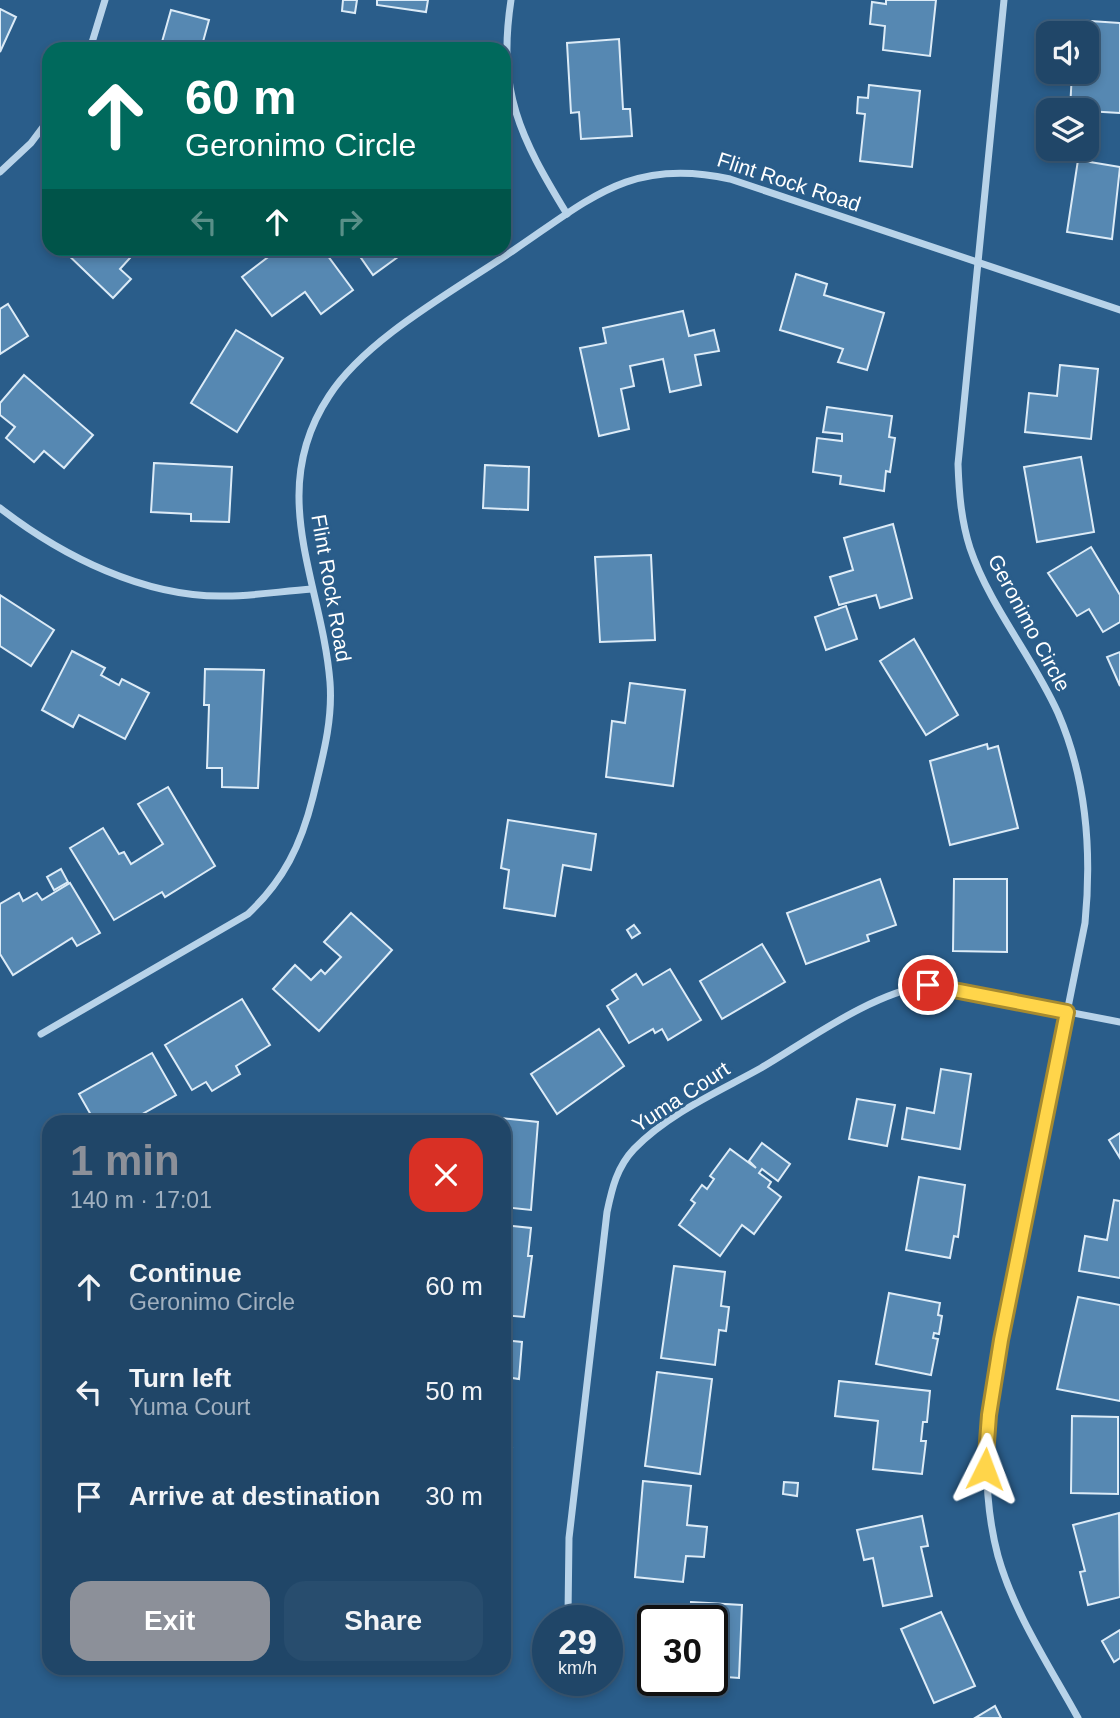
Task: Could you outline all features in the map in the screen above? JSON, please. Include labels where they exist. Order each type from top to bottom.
[{"type":"street","points":[[92,42],[105,0]]},
{"type":"street","points":[[506,42],[511,0]]},
{"type":"street","name":"Geronimo Circle","points":[[1004,0],[958,464],[960,507],[970,548],[981,573],[1050,697],[1076,763],[1085,806],[1088,888],[1067,1012],[989,1415],[985,1469],[998,1558],[1009,1587],[1078,1718]]},
{"type":"street","points":[[511,90],[529,151],[567,214]]},
{"type":"street","points":[[0,173],[42,129]]},
{"type":"street","name":"Flint Rock Road","points":[[511,252],[591,198],[643,175],[696,172],[730,179],[1120,310]]},
{"type":"street","name":"Flint Rock Road","points":[[41,1034],[248,914],[272,891],[289,867],[305,826],[326,745],[329,719],[330,683],[299,532],[297,487],[313,426],[327,399],[354,365],[384,339],[506,256]]},
{"type":"street","points":[[0,508],[62,550],[142,583],[179,592],[215,596],[312,589]]},
{"type":"street","name":"Yuma Court","points":[[568,1605],[569,1538],[607,1212],[614,1180],[633,1150],[672,1119],[851,1016],[911,987],[928,985],[1120,1022]]},
{"type":"building","points":[[343,0],[357,0],[355,13],[342,11]]},
{"type":"building","points":[[377,0],[428,0],[426,12],[377,5]]},
{"type":"building","points":[[886,0],[936,0],[930,56],[883,50],[885,26],[870,24],[872,2],[886,4]]},
{"type":"building","points":[[0,9],[16,17],[0,52]]},
{"type":"building","points":[[171,10],[209,20],[203,42],[162,42]]},
{"type":"building","points":[[1099,22],[1120,23],[1120,113],[1099,112],[1099,98],[1071,98],[1071,84],[1099,84]]},
{"type":"building","points":[[619,39],[623,109],[630,109],[632,136],[581,139],[579,112],[571,113],[567,43]]},
{"type":"building","points":[[869,85],[920,91],[912,167],[860,161],[865,114],[857,113],[858,97],[868,98]]},
{"type":"building","points":[[1078,161],[1120,167],[1112,239],[1067,232]]},
{"type":"building","points":[[69,256],[132,256],[120,269],[131,279],[113,298]]},
{"type":"building","points":[[270,256],[328,256],[353,290],[321,314],[305,292],[272,316],[242,277]]},
{"type":"building","points":[[360,256],[399,256],[373,275]]},
{"type":"building","points":[[796,274],[827,284],[824,295],[884,313],[867,370],[838,362],[843,349],[780,330]]},
{"type":"building","points":[[8,304],[28,336],[0,354],[0,309]]},
{"type":"building","points":[[683,311],[689,336],[714,330],[719,351],[695,355],[701,385],[670,392],[663,359],[630,366],[634,386],[621,389],[629,429],[599,436],[580,348],[606,343],[603,328]]},
{"type":"building","points":[[236,330],[283,358],[237,432],[191,403]]},
{"type":"building","points":[[1060,365],[1098,369],[1091,439],[1025,432],[1029,393],[1057,396]]},
{"type":"building","points":[[24,375],[93,435],[64,468],[44,451],[34,462],[6,438],[15,427],[0,415],[0,403]]},
{"type":"building","points":[[827,407],[892,416],[889,437],[895,438],[890,472],[886,471],[884,491],[840,484],[841,476],[813,472],[817,438],[842,441],[842,434],[823,432]]},
{"type":"building","points":[[1081,457],[1094,532],[1037,542],[1024,467]]},
{"type":"building","points":[[154,463],[232,467],[229,522],[191,521],[191,514],[151,512]]},
{"type":"building","points":[[485,465],[529,467],[528,510],[483,508]]},
{"type":"building","points":[[893,524],[912,598],[880,608],[876,595],[839,605],[830,577],[853,570],[844,538]]},
{"type":"building","points":[[1091,547],[1120,595],[1120,622],[1103,632],[1089,609],[1077,616],[1048,573]]},
{"type":"building","points":[[651,555],[655,640],[600,642],[595,557]]},
{"type":"building","points":[[0,595],[54,630],[31,666],[0,646]]},
{"type":"building","points":[[846,606],[857,639],[826,650],[815,617]]},
{"type":"building","points":[[914,639],[958,715],[926,735],[880,661]]},
{"type":"building","points":[[72,651],[105,668],[101,675],[119,685],[122,679],[149,693],[125,739],[79,715],[73,727],[42,710]]},
{"type":"building","points":[[1120,652],[1120,686],[1107,657]]},
{"type":"building","points":[[205,669],[264,670],[258,788],[222,787],[222,768],[207,768],[209,705],[204,705]]},
{"type":"building","points":[[630,683],[685,690],[673,786],[606,777],[612,721],[625,723]]},
{"type":"building","points":[[987,744],[988,749],[998,746],[1018,828],[950,845],[930,761]]},
{"type":"building","points":[[168,787],[215,866],[165,897],[162,892],[114,920],[70,848],[103,828],[119,854],[124,852],[131,864],[163,844],[138,804]]},
{"type":"building","points":[[508,820],[596,834],[591,870],[563,865],[555,916],[504,908],[509,870],[501,868]]},
{"type":"building","points":[[61,869],[68,882],[54,890],[47,877]]},
{"type":"building","points":[[880,879],[896,925],[867,935],[869,941],[806,964],[787,913]]},
{"type":"building","points":[[954,879],[1007,879],[1007,952],[953,951]]},
{"type":"building","points":[[70,883],[100,933],[77,946],[72,938],[13,975],[0,954],[0,904],[19,893],[23,901],[37,893],[42,900]]},
{"type":"building","points":[[351,913],[392,950],[319,1031],[273,989],[295,965],[311,980],[321,970],[325,974],[341,957],[324,942]]},
{"type":"building","points":[[634,925],[640,933],[632,938],[627,930]]},
{"type":"building","points":[[762,944],[785,982],[722,1019],[700,981]]},
{"type":"building","points":[[670,969],[701,1020],[668,1040],[662,1029],[655,1033],[653,1029],[629,1043],[607,1006],[618,999],[612,990],[636,974],[643,985]]},
{"type":"building","points":[[242,999],[270,1045],[236,1066],[240,1074],[212,1091],[206,1082],[192,1090],[165,1045]]},
{"type":"building","points":[[599,1029],[624,1066],[557,1114],[531,1074]]},
{"type":"building","points":[[152,1053],[176,1095],[140,1115],[91,1115],[79,1094]]},
{"type":"building","points":[[941,1069],[971,1074],[960,1149],[902,1139],[907,1108],[934,1113]]},
{"type":"building","points":[[857,1099],[895,1105],[887,1146],[849,1139]]},
{"type":"building","points":[[511,1119],[538,1122],[531,1210],[511,1208]]},
{"type":"building","points":[[1120,1133],[1120,1158],[1109,1140]]},
{"type":"building","points":[[762,1143],[790,1164],[778,1181],[762,1169],[759,1173],[771,1182],[768,1187],[781,1197],[754,1234],[742,1225],[720,1256],[679,1225],[695,1203],[691,1200],[702,1185],[707,1189],[714,1179],[710,1176],[730,1149],[756,1168],[749,1161]]},
{"type":"building","points":[[919,1177],[965,1185],[958,1237],[954,1236],[950,1258],[906,1250]]},
{"type":"building","points":[[1114,1200],[1120,1201],[1120,1278],[1079,1271],[1085,1236],[1107,1240]]},
{"type":"building","points":[[511,1226],[531,1228],[528,1256],[532,1256],[524,1317],[511,1316]]},
{"type":"building","points":[[674,1266],[725,1272],[721,1306],[729,1307],[726,1331],[719,1330],[715,1365],[661,1358]]},
{"type":"building","points":[[889,1293],[940,1303],[938,1315],[942,1316],[939,1334],[934,1333],[933,1338],[938,1339],[931,1375],[876,1364]]},
{"type":"building","points":[[1078,1297],[1120,1305],[1120,1401],[1057,1389]]},
{"type":"building","points":[[511,1341],[522,1342],[519,1379],[512,1378],[511,1393]]},
{"type":"building","points":[[657,1372],[712,1379],[700,1474],[645,1466]]},
{"type":"building","points":[[839,1381],[930,1391],[927,1422],[923,1422],[921,1441],[926,1441],[922,1474],[873,1469],[878,1421],[835,1416]]},
{"type":"building","points":[[1072,1416],[1118,1417],[1118,1494],[1071,1493]]},
{"type":"building","points":[[643,1481],[691,1486],[687,1525],[707,1527],[704,1557],[686,1556],[683,1582],[635,1577]]},
{"type":"building","points":[[784,1482],[798,1483],[797,1496],[783,1494]]},
{"type":"building","points":[[1119,1513],[1120,1597],[1088,1605],[1080,1572],[1085,1571],[1073,1525]]},
{"type":"building","points":[[922,1516],[928,1546],[921,1547],[932,1596],[883,1606],[873,1558],[864,1560],[857,1530]]},
{"type":"building","points":[[691,1602],[742,1605],[739,1678],[728,1677],[728,1605],[691,1605]]},
{"type":"building","points":[[941,1612],[975,1686],[934,1703],[901,1629]]},
{"type":"building","points":[[1120,1630],[1120,1658],[1114,1662],[1102,1641]]},
{"type":"building","points":[[995,1706],[1001,1718],[975,1718]]},
{"type":"route","points":[[928,985],[1067,1012],[1001,1340],[989,1415],[985,1469]]}]
